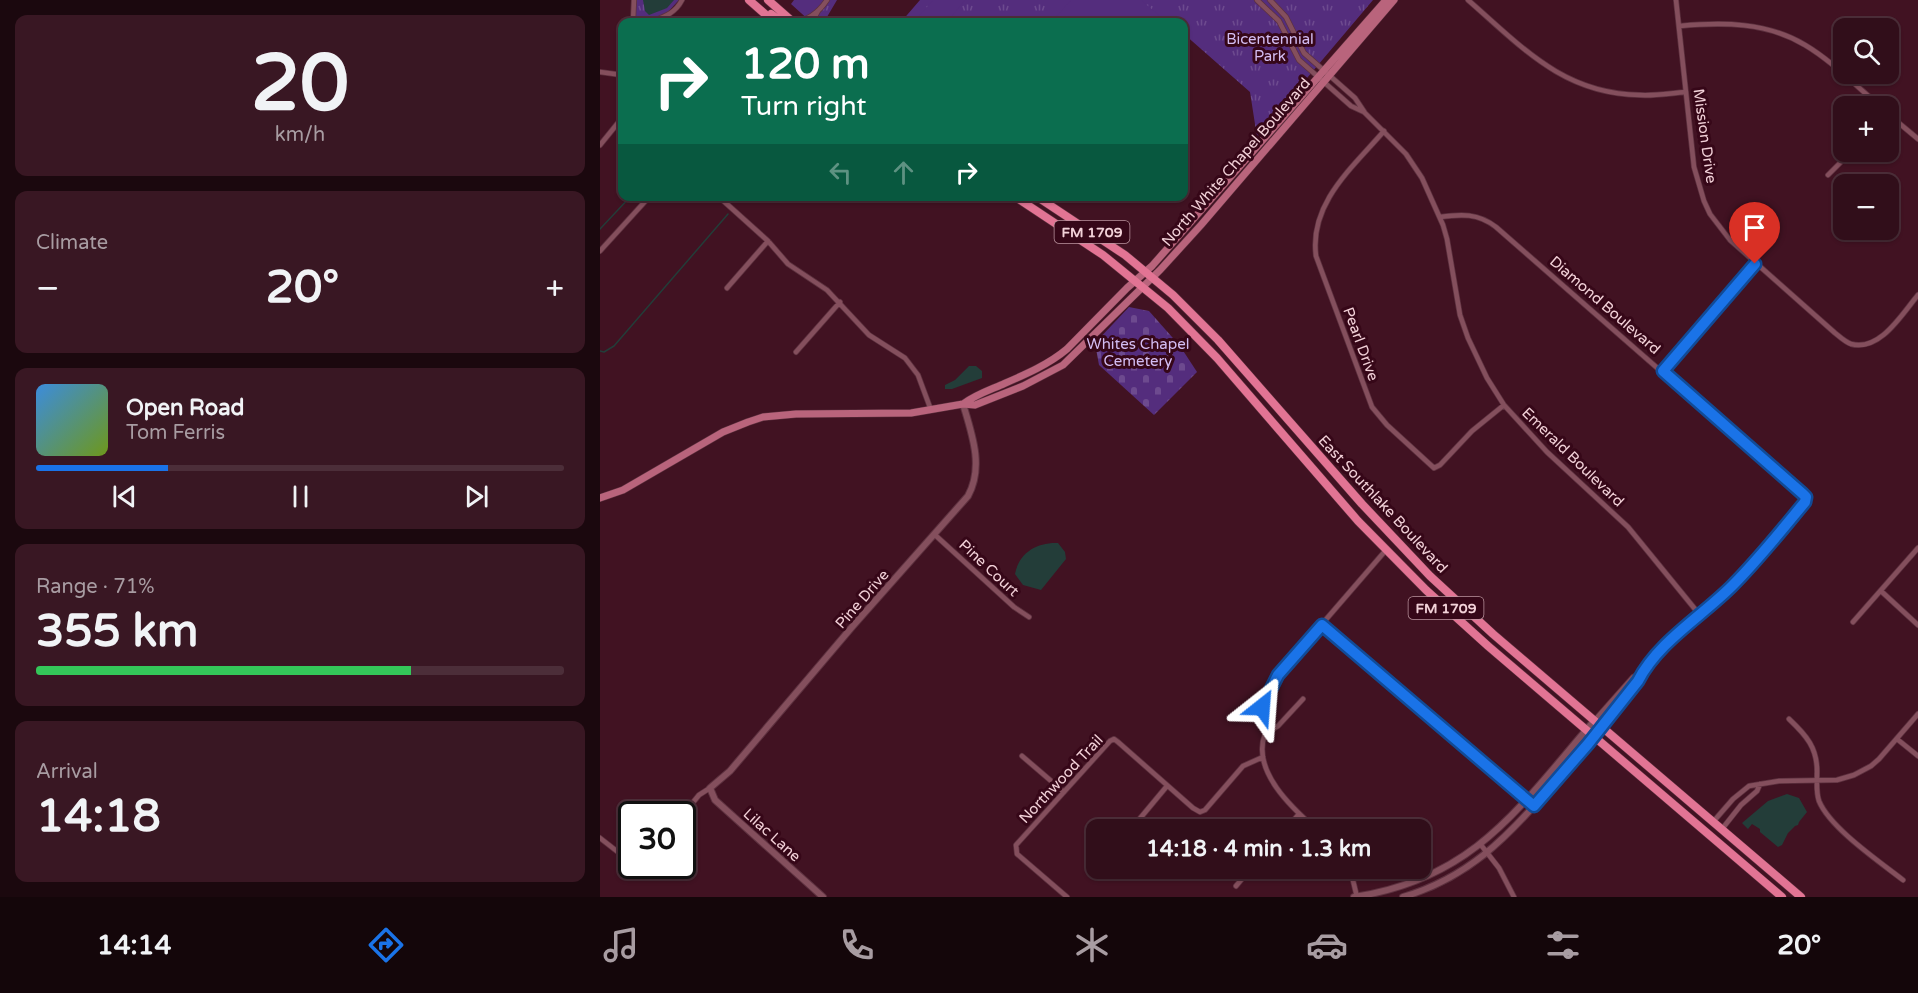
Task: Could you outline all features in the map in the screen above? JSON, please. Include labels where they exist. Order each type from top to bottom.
[{"type":"main road","points":[[749,0],[770,18]]},
{"type":"main road","points":[[768,0],[789,18]]},
{"type":"main road","name":"North White Chapel Boulevard","points":[[963,404],[973,396],[1019,377],[1058,357],[1152,266],[1320,81],[1386,0]]},
{"type":"main road","name":"North White Chapel Boulevard","points":[[1326,74],[1394,0]]},
{"type":"main road","points":[[756,6],[776,18]]},
{"type":"main road","name":"North White Chapel Boulevard","points":[[600,498],[623,490],[738,425],[763,417],[796,414],[885,414],[931,410],[963,404],[975,405],[1004,394],[1063,365],[1152,277],[1233,189],[1320,81]]},
{"type":"main road","name":"FM 1709","points":[[1022,201],[1079,238],[1143,285]]},
{"type":"main road","name":"FM 1709","points":[[1044,201],[1104,240],[1152,277]]},
{"type":"main road","name":"East Southlake Boulevard","points":[[1152,277],[1194,315],[1362,504],[1430,576],[1801,897]]},
{"type":"main road","name":"East Southlake Boulevard","points":[[1143,285],[1198,337],[1358,521],[1386,550],[1466,626],[1782,897]]},
{"type":"main road","points":[[1244,388],[1254,380]]},
{"type":"main road","points":[[1386,550],[1400,552],[1424,574],[1430,576]]},
{"type":"street","points":[[633,18],[634,0]]},
{"type":"street","points":[[660,18],[676,10],[682,0]]},
{"type":"street","points":[[814,18],[827,0]]},
{"type":"street","name":"Emerald Boulevard","points":[[1257,0],[1274,15],[1295,55],[1320,81],[1351,106],[1364,112]]},
{"type":"street","name":"Emerald Boulevard","points":[[1270,0],[1286,17],[1304,53],[1355,98],[1364,112],[1416,167],[1440,217],[1447,239],[1460,315],[1468,338],[1487,378],[1504,405],[1547,452],[1628,527],[1699,614]]},
{"type":"street","points":[[1468,0],[1541,64],[1564,78],[1614,93],[1640,95],[1686,92]]},
{"type":"street","name":"Mission Drive","points":[[1676,0],[1694,166],[1710,214],[1730,240],[1840,337],[1852,344],[1869,344],[1881,337],[1918,295]]},
{"type":"street","points":[[808,18],[818,11]]},
{"type":"street","points":[[1680,26],[1724,24],[1752,26],[1782,34],[1808,46],[1868,96]]},
{"type":"street","points":[[600,72],[618,74]]},
{"type":"street","points":[[600,145],[618,123]]},
{"type":"street","points":[[1899,123],[1918,139]]},
{"type":"street","name":"Pearl Drive","points":[[1384,132],[1332,193],[1320,214],[1315,235],[1316,255],[1368,399],[1377,415],[1434,468],[1440,465],[1472,431],[1504,405]]},
{"type":"street","points":[[1828,175],[1841,162]]},
{"type":"street","points":[[600,251],[645,201]]},
{"type":"street","points":[[724,201],[768,241],[788,264],[827,290],[869,335],[905,358],[918,375],[931,410]]},
{"type":"street","name":"Diamond Boulevard","points":[[1440,217],[1474,216],[1488,221],[1806,497],[1805,502],[1752,565],[1668,644],[1638,681],[1598,723]]},
{"type":"street","points":[[727,288],[768,241]]},
{"type":"street","points":[[1663,371],[1755,264]]},
{"type":"street","points":[[796,352],[840,302]]},
{"type":"street","name":"Pine Drive","points":[[710,788],[730,771],[852,627],[968,496],[976,478],[976,459],[963,404]]},
{"type":"street","name":"Pine Court","points":[[934,534],[1014,607],[1029,617]]},
{"type":"street","points":[[1853,622],[1918,548]]},
{"type":"street","points":[[1262,707],[1278,675],[1386,550]]},
{"type":"street","points":[[1881,591],[1918,625]]},
{"type":"street","points":[[1322,625],[1534,806]]},
{"type":"street","name":"Diamond Boulevard","points":[[1598,723],[1633,677],[1643,672]]},
{"type":"street","points":[[1303,699],[1278,726],[1265,735],[1263,757],[1279,793],[1305,819]]},
{"type":"street","points":[[1713,822],[1741,791],[1749,786],[1779,782],[1836,780],[1854,775],[1871,766],[1918,714]]},
{"type":"street","points":[[1789,718],[1812,745],[1817,765],[1817,793],[1825,811],[1858,844],[1903,880]]},
{"type":"street","points":[[1431,874],[1456,862],[1496,832],[1587,730],[1598,723]]},
{"type":"street","points":[[1403,897],[1428,889],[1488,853],[1534,806],[1594,736],[1598,723]]},
{"type":"street","name":"Northwood Trail","points":[[1067,897],[1017,854],[1016,845],[1110,741],[1114,739],[1192,808],[1200,812],[1205,810],[1243,766],[1263,757]]},
{"type":"street","points":[[1897,739],[1918,756]]},
{"type":"street","points":[[1022,756],[1064,792]]},
{"type":"street","points":[[1722,829],[1741,805],[1757,791],[1760,784]]},
{"type":"street","points":[[1140,819],[1167,786]]},
{"type":"street","points":[[694,801],[710,788]]},
{"type":"street","name":"Lilac Lane","points":[[710,788],[715,800],[823,897]]},
{"type":"street","points":[[1295,819],[1299,814]]},
{"type":"street","points":[[602,840],[618,852]]},
{"type":"street","points":[[1481,845],[1499,868],[1514,897]]},
{"type":"street","points":[[1236,886],[1242,879]]},
{"type":"street","points":[[1352,879],[1356,897],[1422,879]]},
{"type":"street","points":[[1424,879],[1428,889]]},
{"type":"green space","points":[[636,0],[679,0],[666,14],[654,18],[636,18]]},
{"type":"green space","points":[[794,0],[837,0],[826,18],[807,18],[791,4]]},
{"type":"green space","name":"Bicentennial Park","points":[[920,0],[1373,0],[1257,137],[1250,92],[1188,38],[1188,18],[904,18]]},
{"type":"green space","points":[[933,0],[965,0],[950,18],[919,18]]},
{"type":"green space","points":[[1071,0],[1141,0],[1162,18],[1057,18]]},
{"type":"green space","name":"Whites Chapel Cemetery","points":[[1129,307],[1149,311],[1180,346],[1197,372],[1154,415],[1099,365],[1095,343]]},
{"type":"shaded area","points":[[643,0],[674,0],[667,8],[649,15],[645,11]]},
{"type":"shaded area","points":[[969,366],[976,366],[982,371],[982,378],[952,389],[945,389],[945,385],[955,380]]},
{"type":"shaded area","points":[[1058,543],[1065,552],[1066,559],[1041,590],[1023,585],[1015,574],[1025,554],[1043,544]]},
{"type":"shaded area","points":[[1787,794],[1799,798],[1807,812],[1798,825],[1788,833],[1782,845],[1778,847],[1760,832],[1760,829],[1752,824],[1748,829],[1742,823],[1768,801]]},
{"type":"waterway","points":[[600,229],[626,201]]},
{"type":"waterway","points":[[600,351],[604,352],[614,346],[728,214]]},
{"type":"route","points":[[1262,707],[1278,675],[1322,625],[1534,806],[1588,744],[1643,672],[1668,644],[1752,565],[1805,502],[1806,497],[1803,494],[1663,371],[1755,264]]}]
